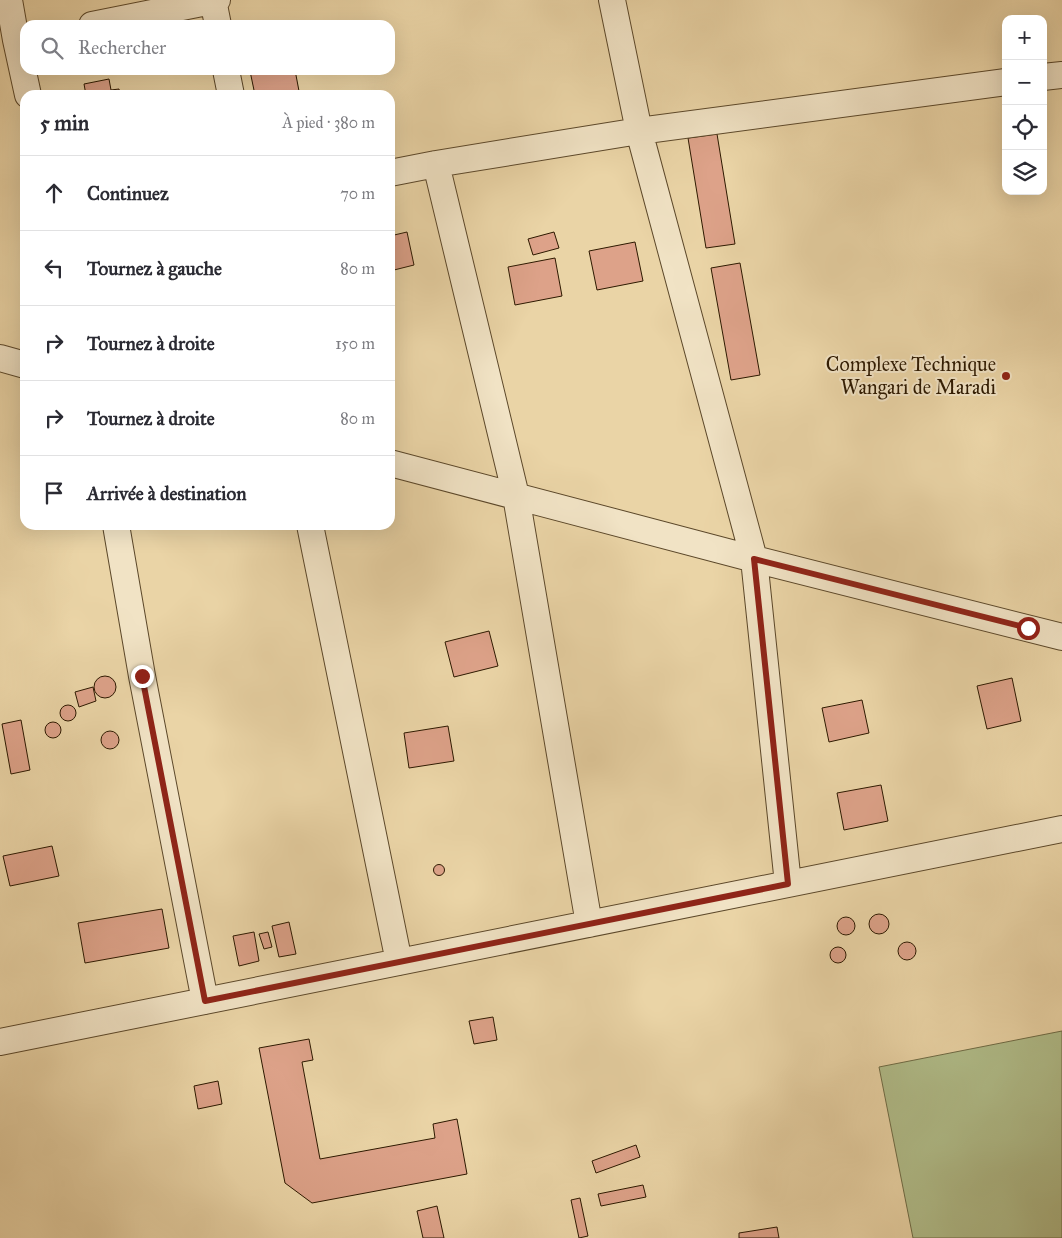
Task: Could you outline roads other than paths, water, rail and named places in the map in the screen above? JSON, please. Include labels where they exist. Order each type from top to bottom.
[{"type":"street","points":[[9,0],[14,41],[20,64]]},
{"type":"street","points":[[612,0],[640,131],[754,559],[788,884]]},
{"type":"street","points":[[124,20],[215,6]]},
{"type":"street","points":[[23,75],[27,90]]},
{"type":"street","points":[[227,75],[230,90]]},
{"type":"street","points":[[1047,77],[1062,75]]},
{"type":"street","points":[[395,173],[436,164],[640,131],[1002,83]]},
{"type":"street","points":[[436,164],[516,496],[590,924]]},
{"type":"street","points":[[0,358],[20,364]]},
{"type":"street","points":[[395,464],[754,559],[1062,637]]},
{"type":"street","points":[[117,530],[144,686],[205,1001]]},
{"type":"street","points":[[311,530],[399,962]]},
{"type":"street","points":[[0,1042],[1062,829]]},
{"type":"place","name":"Complexe Technique Wangari de Maradi","points":[[1006,376]]}]
